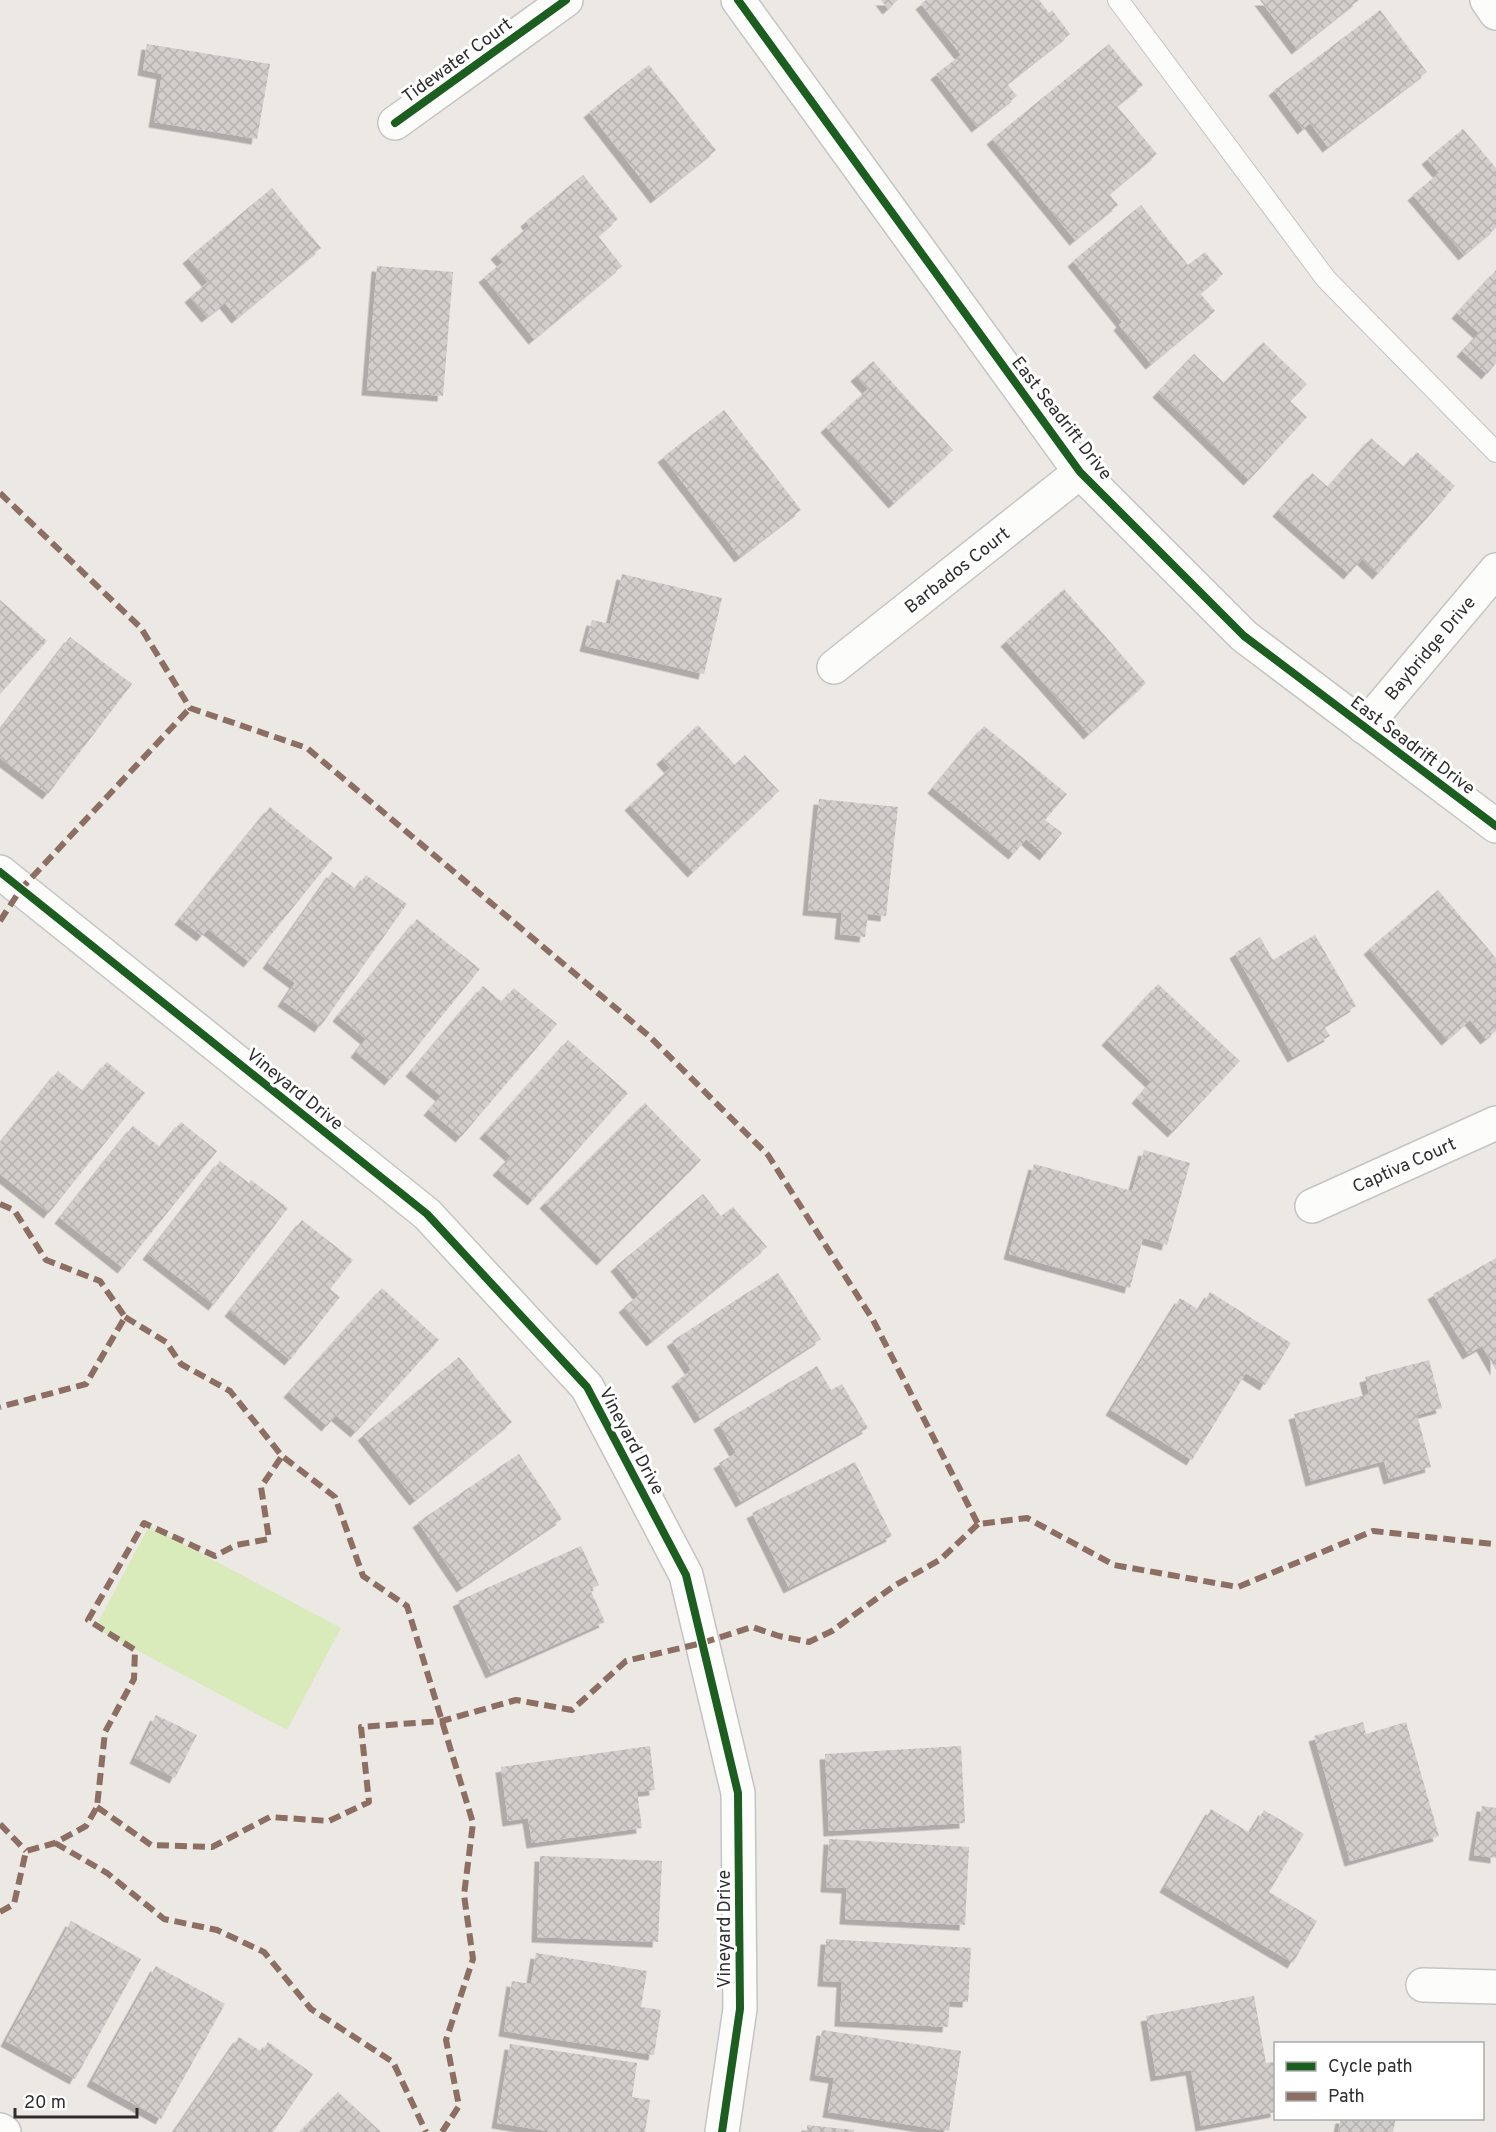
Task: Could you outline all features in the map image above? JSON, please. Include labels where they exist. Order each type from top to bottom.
[{"type":"street","name":"Tidewater Court","points":[[395,123],[566,0]]},
{"type":"street","name":"East Seadrift Drive","points":[[738,0],[1080,472],[1244,636],[1496,826]]},
{"type":"street","points":[[1486,0],[1496,13]]},
{"type":"street","name":"Barbados Court","points":[[834,667],[1080,472]]},
{"type":"street","name":"Baybridge Drive","points":[[1364,726],[1496,570]]},
{"type":"street","name":"Vineyard Drive","points":[[0,872],[427,1214],[586,1387],[686,1575],[738,1793],[740,2009],[722,2132]]},
{"type":"street","name":"Captiva Court","points":[[1312,1206],[1496,1123]]},
{"type":"street","points":[[1423,1985],[1496,1987]]},
{"type":"lane","points":[[1118,0],[1326,279],[1496,452]]},
{"type":"green space","points":[[149,1526],[341,1628],[287,1730],[95,1628]]},
{"type":"building","points":[[881,0],[898,0],[888,9]]},
{"type":"building","points":[[926,0],[1039,0],[1049,13],[1052,10],[1070,34],[1007,84],[1017,96],[977,127],[936,74],[961,55],[921,4]]},
{"type":"building","points":[[1260,0],[1359,0],[1297,49]]},
{"type":"building","points":[[1380,10],[1427,72],[1328,147],[1310,123],[1303,129],[1274,90]]},
{"type":"building","points":[[147,44],[270,64],[257,139],[154,122],[162,74],[143,70]]},
{"type":"building","points":[[1109,44],[1143,85],[1117,106],[1157,154],[1109,194],[1118,205],[1075,240],[992,139]]},
{"type":"building","points":[[649,65],[716,150],[656,198],[589,112]]},
{"type":"building","points":[[1463,129],[1496,168],[1496,228],[1464,255],[1413,195],[1439,173],[1427,159]]},
{"type":"building","points":[[583,175],[618,219],[598,236],[622,266],[534,339],[484,277],[503,262],[496,254],[529,226],[526,221]]},
{"type":"building","points":[[272,188],[321,248],[237,318],[225,303],[207,317],[190,297],[208,282],[188,258]]},
{"type":"building","points":[[1141,205],[1188,265],[1205,252],[1223,274],[1200,293],[1215,311],[1151,364],[1119,325],[1122,322],[1073,261]]},
{"type":"building","points":[[377,266],[453,272],[443,396],[367,390]]},
{"type":"building","points":[[1496,270],[1496,363],[1487,374],[1462,351],[1479,333],[1457,313]]},
{"type":"building","points":[[1263,342],[1307,384],[1290,401],[1307,417],[1249,480],[1158,392],[1194,354],[1224,383]]},
{"type":"building","points":[[873,361],[953,450],[894,503],[826,427],[868,389],[856,376]]},
{"type":"building","points":[[724,410],[801,510],[740,557],[663,457]]},
{"type":"building","points":[[1371,438],[1404,467],[1417,452],[1455,486],[1378,574],[1362,559],[1349,574],[1278,511],[1312,473],[1328,487]]},
{"type":"building","points":[[622,574],[722,598],[704,674],[585,646],[592,620],[610,624]]},
{"type":"building","points":[[1064,589],[1146,683],[1089,734],[1006,641]]},
{"type":"building","points":[[0,600],[47,641],[0,694]]},
{"type":"building","points":[[70,637],[132,684],[48,794],[0,758],[0,730]]},
{"type":"building","points":[[698,725],[735,765],[745,755],[779,791],[693,872],[630,805],[670,768],[662,759]]},
{"type":"building","points":[[984,726],[1067,794],[1045,820],[1062,833],[1045,855],[1026,839],[1014,854],[933,788]]},
{"type":"building","points":[[819,799],[898,807],[886,916],[868,914],[865,937],[840,934],[842,913],[808,910]]},
{"type":"building","points":[[270,807],[333,858],[249,962],[208,929],[202,936],[180,919]]},
{"type":"building","points":[[332,872],[356,889],[366,875],[407,904],[320,1027],[283,1001],[295,983],[268,963]]},
{"type":"building","points":[[1438,890],[1496,958],[1496,1031],[1486,1039],[1470,1020],[1447,1040],[1369,949]]},
{"type":"building","points":[[417,919],[480,969],[390,1080],[356,1052],[366,1039],[338,1016]]},
{"type":"building","points":[[1315,935],[1356,1006],[1324,1026],[1330,1036],[1293,1057],[1235,953],[1260,937],[1273,960]]},
{"type":"building","points":[[1158,984],[1240,1061],[1173,1132],[1137,1098],[1151,1082],[1107,1040]]},
{"type":"building","points":[[483,986],[502,1002],[514,988],[557,1024],[461,1137],[429,1110],[441,1096],[411,1071]]},
{"type":"building","points":[[568,1040],[628,1093],[533,1200],[498,1170],[511,1156],[485,1133]]},
{"type":"building","points":[[107,1062],[145,1093],[49,1213],[0,1174],[0,1143],[58,1071],[83,1091]]},
{"type":"building","points":[[645,1103],[701,1160],[602,1260],[545,1203]]},
{"type":"building","points":[[181,1122],[217,1151],[123,1268],[60,1218],[133,1126],[160,1147]]},
{"type":"building","points":[[1144,1150],[1190,1163],[1167,1245],[1143,1238],[1130,1288],[1009,1254],[1034,1164],[1132,1191]]},
{"type":"building","points":[[220,1161],[249,1183],[251,1180],[288,1208],[214,1305],[148,1254]]},
{"type":"building","points":[[703,1194],[721,1216],[733,1207],[767,1247],[652,1341],[624,1307],[639,1295],[616,1266]]},
{"type":"building","points":[[302,1220],[353,1260],[330,1289],[340,1297],[290,1360],[230,1311]]},
{"type":"building","points":[[1496,1258],[1496,1370],[1482,1346],[1468,1354],[1433,1294]]},
{"type":"building","points":[[778,1273],[821,1339],[700,1418],[677,1381],[691,1370],[672,1341]]},
{"type":"building","points":[[382,1288],[439,1340],[356,1432],[336,1415],[327,1426],[289,1392]]},
{"type":"building","points":[[1210,1292],[1291,1343],[1265,1385],[1246,1373],[1192,1460],[1111,1410],[1180,1298],[1199,1310]]},
{"type":"building","points":[[459,1357],[512,1422],[415,1500],[363,1435]]},
{"type":"building","points":[[1429,1360],[1442,1408],[1417,1415],[1431,1467],[1389,1479],[1384,1461],[1311,1481],[1294,1414],[1369,1394],[1365,1377]]},
{"type":"building","points":[[817,1366],[831,1390],[842,1384],[868,1428],[741,1502],[719,1463],[736,1453],[719,1424]]},
{"type":"building","points":[[519,1454],[562,1519],[462,1587],[418,1522]]},
{"type":"building","points":[[855,1462],[892,1536],[789,1588],[752,1513]]},
{"type":"building","points":[[581,1546],[599,1585],[590,1589],[605,1622],[491,1673],[458,1601]]},
{"type":"building","points":[[156,1715],[197,1735],[175,1778],[135,1758]]},
{"type":"building","points":[[1363,1722],[1366,1734],[1406,1722],[1439,1836],[1350,1861],[1314,1736]]},
{"type":"building","points":[[650,1746],[655,1790],[637,1792],[642,1828],[532,1843],[528,1818],[508,1821],[501,1767]]},
{"type":"building","points":[[961,1746],[965,1823],[829,1831],[825,1754]]},
{"type":"building","points":[[1482,1806],[1496,1808],[1496,1858],[1474,1855]]},
{"type":"building","points":[[1211,1809],[1250,1833],[1264,1810],[1304,1834],[1269,1892],[1317,1921],[1293,1963],[1165,1887]]},
{"type":"building","points":[[829,1839],[969,1847],[965,1925],[845,1919],[847,1888],[826,1887]]},
{"type":"building","points":[[540,1856],[662,1861],[658,1942],[537,1937]]},
{"type":"building","points":[[71,1921],[141,1959],[75,2079],[6,2041]]},
{"type":"building","points":[[826,1939],[971,1948],[968,2002],[950,2001],[948,2027],[840,2021],[842,1982],[823,1981]]},
{"type":"building","points":[[536,1953],[647,1971],[641,2007],[661,2010],[654,2055],[504,2031],[512,1981],[531,1984]]},
{"type":"building","points":[[156,1966],[225,2004],[161,2119],[92,2081]]},
{"type":"building","points":[[1254,1996],[1266,2063],[1274,2062],[1274,2112],[1201,2126],[1191,2070],[1156,2076],[1146,2016]]},
{"type":"building","points":[[822,2030],[961,2051],[949,2131],[828,2112],[834,2078],[815,2075]]},
{"type":"building","points":[[239,2037],[262,2052],[268,2042],[313,2074],[273,2132],[174,2132]]},
{"type":"building","points":[[510,2044],[637,2063],[632,2097],[650,2100],[645,2132],[553,2132],[497,2123]]},
{"type":"building","points":[[338,2092],[381,2132],[300,2132]]},
{"type":"building","points":[[1341,2120],[1396,2120],[1393,2132],[1338,2132]]},
{"type":"building","points":[[807,2125],[854,2130],[854,2132],[807,2132]]},
{"type":"marked path","points":[[0,493],[141,628],[190,708],[307,748],[649,1036],[768,1155],[873,1320],[978,1524],[1027,1518],[1114,1565],[1238,1587],[1373,1531],[1496,1543]]},
{"type":"marked path","points":[[0,921],[21,889],[190,708]]},
{"type":"marked path","points":[[0,1204],[14,1210],[46,1260],[100,1281],[125,1317],[86,1384],[0,1407]]},
{"type":"marked path","points":[[125,1317],[166,1342],[181,1364],[230,1391],[282,1456],[335,1497],[363,1576],[407,1606],[473,1823],[464,1895],[473,1959],[446,2040],[459,2106],[442,2132]]},
{"type":"marked path","points":[[0,1912],[14,1904],[26,1851],[55,1843],[86,1826],[97,1807],[105,1732],[134,1679],[135,1650],[88,1620],[144,1523],[215,1556],[236,1545],[269,1539],[261,1487],[282,1456]]},
{"type":"marked path","points":[[97,1807],[151,1845],[212,1847],[270,1817],[329,1821],[369,1802],[361,1727],[442,1721],[516,1700],[572,1710],[626,1661],[702,1643],[752,1627],[779,1636],[809,1642],[832,1631],[894,1586],[941,1559],[978,1524]]},
{"type":"marked path","points":[[0,1824],[26,1851]]},
{"type":"marked path","points":[[55,1843],[107,1873],[164,1919],[217,1930],[264,1952],[311,2009],[393,2062],[426,2132]]},
{"type":"cycle path","points":[[395,123],[566,0]]},
{"type":"cycle path","points":[[738,0],[1080,472],[1244,636],[1496,826]]},
{"type":"cycle path","points":[[0,872],[427,1214],[587,1387],[686,1575],[738,1793],[740,2009],[722,2132]]}]
